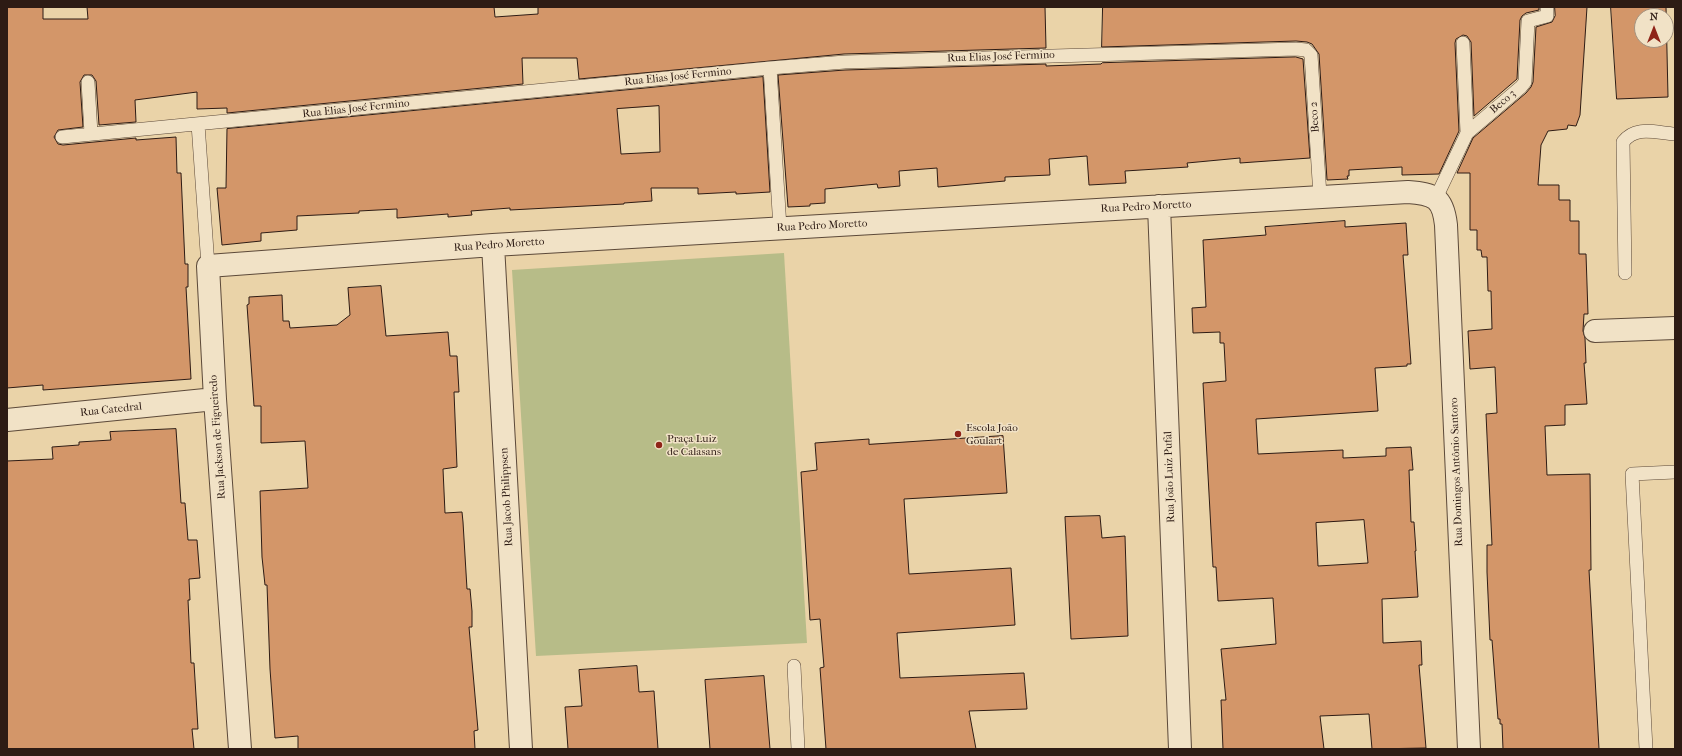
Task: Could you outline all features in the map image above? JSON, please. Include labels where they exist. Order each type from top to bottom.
[{"type":"street","name":"Rua Pedro Moretto","points":[[208,266],[493,246],[1320,196],[1408,192],[1422,193],[1436,198]]},
{"type":"street","name":"Rua Domingos Antônio Santoro","points":[[1436,198],[1444,210],[1446,225],[1469,749]]},
{"type":"street","name":"Rua João Luiz Pufal","points":[[1160,206],[1180,749]]},
{"type":"street","name":"Rua Jacob Philippsen","points":[[493,246],[521,749]]},
{"type":"street","name":"Rua Jackson de Figueiredo","points":[[208,266],[215,399],[240,749]]},
{"type":"street","points":[[1595,331],[1675,328]]},
{"type":"street","name":"Rua Catedral","points":[[7,420],[215,399]]},
{"type":"lane","name":"Beco 3","points":[[1436,198],[1468,133],[1525,82],[1528,21],[1547,16],[1548,7]]},
{"type":"lane","points":[[1463,43],[1468,133]]},
{"type":"lane","name":"Rua Elias José Fermino","points":[[62,137],[845,62],[1296,49]]},
{"type":"lane","name":"Beco 2","points":[[1296,49],[1306,50],[1311,55],[1320,196]]},
{"type":"lane","points":[[770,68],[780,228]]},
{"type":"lane","points":[[88,82],[91,134]]},
{"type":"lane","name":"Rua Jackson de Figueiredo","points":[[198,124],[208,266]]},
{"type":"lane","points":[[1625,273],[1623,142],[1632,133],[1640,131],[1675,134]]},
{"type":"lane","points":[[1646,749],[1632,474],[1675,472]]},
{"type":"lane","points":[[794,666],[798,749]]},
{"type":"green space","name":"Praça Luiz de Calasans","points":[[784,253],[807,643],[536,656],[512,270]]},
{"type":"building","points":[[7,7],[43,7],[43,19],[88,19],[87,7],[494,7],[495,17],[538,14],[538,7],[1045,7],[1046,48],[844,54],[579,79],[577,58],[522,58],[523,84],[227,113],[227,108],[197,109],[197,92],[135,100],[136,122],[99,125],[96,81],[92,75],[84,75],[80,82],[83,127],[58,130],[54,137],[58,144],[63,145],[136,138],[136,140],[176,137],[177,173],[181,173],[185,264],[188,264],[188,287],[186,287],[191,379],[43,390],[43,385],[7,388]]},
{"type":"building","points":[[1103,7],[1539,7],[1539,10],[1526,13],[1520,20],[1517,79],[1474,116],[1471,42],[1467,36],[1463,35],[1456,39],[1459,131],[1439,174],[1402,175],[1402,167],[1349,170],[1349,176],[1347,176],[1348,179],[1327,180],[1319,54],[1312,44],[1296,41],[1102,47]]},
{"type":"building","points":[[1555,7],[1587,7],[1580,115],[1576,126],[1568,125],[1567,129],[1548,131],[1541,145],[1538,185],[1559,185],[1559,200],[1570,200],[1570,221],[1579,221],[1579,254],[1586,254],[1588,314],[1584,314],[1583,331],[1585,338],[1586,363],[1584,363],[1587,404],[1565,405],[1565,425],[1545,426],[1547,475],[1590,474],[1591,570],[1589,570],[1599,749],[1503,749],[1502,724],[1500,724],[1500,719],[1498,719],[1492,640],[1490,640],[1487,572],[1487,545],[1492,545],[1486,414],[1497,413],[1495,367],[1470,369],[1468,331],[1492,329],[1491,291],[1488,291],[1487,257],[1482,257],[1481,250],[1477,250],[1477,230],[1470,230],[1470,173],[1457,173],[1473,138],[1526,93],[1531,87],[1533,82],[1536,27],[1552,22],[1555,16]]},
{"type":"building","points":[[1611,7],[1666,7],[1634,8],[1634,48],[1667,48],[1668,97],[1617,99]]},
{"type":"building","points":[[1296,57],[1303,59],[1310,158],[1240,163],[1240,158],[1187,163],[1188,167],[1125,171],[1126,183],[1089,185],[1087,156],[1049,159],[1050,175],[1005,177],[1005,181],[938,187],[937,168],[899,171],[900,186],[878,188],[877,184],[825,189],[825,203],[810,204],[810,206],[788,207],[778,75],[845,70],[1046,64],[1046,66]]},
{"type":"building","points":[[763,77],[770,192],[698,194],[698,188],[651,188],[652,201],[624,204],[510,210],[510,208],[471,211],[472,215],[448,217],[448,214],[397,218],[397,209],[359,211],[359,213],[297,216],[297,230],[261,233],[261,241],[222,245],[217,188],[226,188],[227,129]],"holes":[[[659,106],[660,152],[621,154],[617,109]]]},
{"type":"building","points":[[1345,221],[1345,227],[1406,223],[1408,255],[1403,255],[1411,364],[1407,364],[1407,366],[1375,368],[1378,411],[1256,419],[1258,454],[1343,450],[1343,458],[1386,456],[1386,448],[1411,447],[1413,470],[1409,470],[1411,522],[1414,522],[1418,597],[1382,599],[1383,643],[1421,641],[1422,665],[1419,665],[1426,748],[1372,749],[1369,714],[1320,716],[1324,749],[1223,749],[1221,700],[1226,700],[1221,649],[1276,644],[1273,598],[1218,601],[1216,567],[1213,567],[1203,383],[1226,381],[1224,343],[1220,343],[1220,332],[1193,333],[1192,308],[1206,307],[1203,240],[1266,235],[1265,227]],"holes":[[[1364,520],[1368,563],[1318,566],[1316,523]]]},
{"type":"building","points":[[381,286],[386,336],[448,332],[450,356],[457,356],[459,392],[454,392],[457,467],[443,469],[445,513],[462,512],[467,589],[470,589],[472,611],[472,627],[469,627],[478,730],[474,731],[475,749],[298,749],[298,736],[275,738],[270,669],[267,585],[265,585],[262,557],[260,491],[308,488],[305,441],[261,443],[261,406],[254,406],[247,305],[249,304],[249,297],[282,295],[283,321],[289,321],[290,328],[337,325],[350,315],[348,288]]},
{"type":"building","points":[[176,429],[181,503],[185,503],[188,540],[197,540],[200,578],[189,579],[190,600],[188,600],[191,663],[194,663],[198,729],[192,729],[194,749],[7,749],[7,461],[53,459],[52,447],[79,445],[79,442],[111,440],[110,432]]},
{"type":"building","points":[[1003,436],[1007,493],[904,499],[909,574],[1011,568],[1015,625],[897,633],[900,678],[1024,673],[1027,709],[969,711],[976,749],[826,749],[820,668],[824,667],[820,619],[810,620],[801,472],[817,470],[815,443],[869,439],[869,444]]},
{"type":"building","points":[[1100,516],[1102,538],[1125,536],[1128,636],[1071,639],[1065,517]]},
{"type":"building","points":[[637,666],[639,692],[654,691],[658,749],[568,749],[565,707],[582,706],[579,670]]},
{"type":"building","points":[[764,676],[770,749],[710,749],[705,680]]},
{"type":"place","name":"Escola João Goulart","points":[[958,434]]},
{"type":"place","name":"Praça Luiz de Calasans","points":[[659,445]]}]
